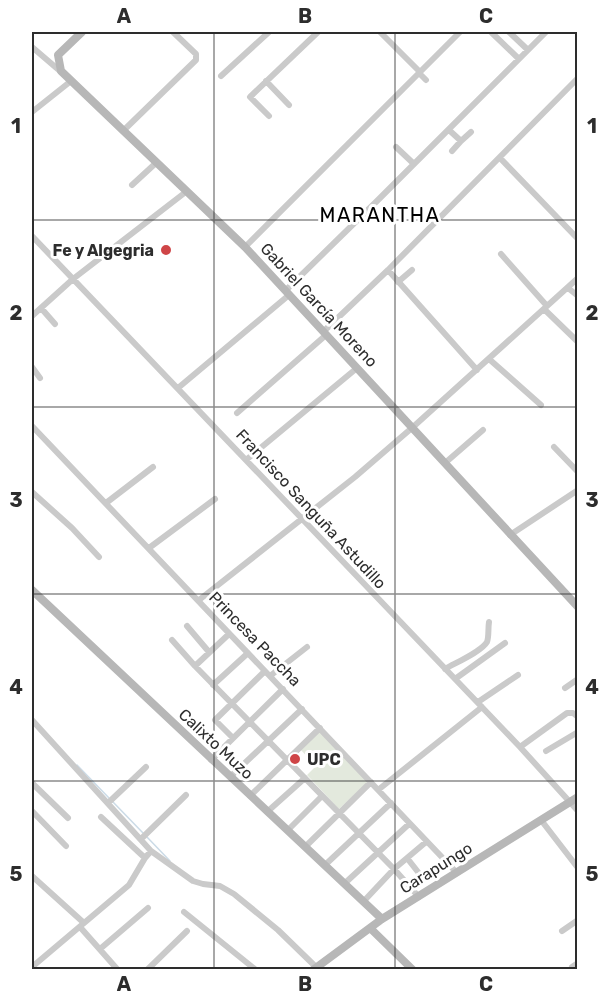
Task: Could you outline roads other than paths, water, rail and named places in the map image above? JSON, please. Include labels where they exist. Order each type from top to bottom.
[{"type":"street","points":[[61,71],[58,55],[82,32]]},
{"type":"street","points":[[124,130],[196,60],[196,54],[173,32]]},
{"type":"street","points":[[221,76],[268,32]]},
{"type":"street","points":[[269,116],[250,97],[318,32]]},
{"type":"street","points":[[380,32],[426,80]]},
{"type":"street","points":[[245,247],[460,32]]},
{"type":"street","points":[[491,32],[519,59]]},
{"type":"street","points":[[510,32],[528,50]]},
{"type":"street","points":[[178,388],[287,293],[546,32]]},
{"type":"street","points":[[32,47],[61,71]]},
{"type":"street","name":"Gabriel García Moreno","points":[[61,71],[245,247],[578,607]]},
{"type":"street","points":[[237,413],[324,333],[501,158],[578,78]]},
{"type":"street","points":[[32,112],[71,81]]},
{"type":"street","points":[[266,81],[289,105]]},
{"type":"street","points":[[449,130],[461,141]]},
{"type":"street","points":[[452,151],[471,132]]},
{"type":"street","points":[[396,147],[414,164]]},
{"type":"street","points":[[501,158],[578,239]]},
{"type":"street","points":[[132,185],[157,162]]},
{"type":"street","points":[[32,316],[73,279],[187,191]]},
{"type":"street","name":"Francisco Sanguña Astudillo","points":[[32,236],[520,747],[574,799],[578,811]]},
{"type":"street","points":[[501,254],[578,342]]},
{"type":"street","points":[[388,270],[477,370]]},
{"type":"street","points":[[398,282],[412,270]]},
{"type":"street","points":[[199,600],[355,477],[413,428],[578,278]]},
{"type":"street","points":[[568,288],[578,296]]},
{"type":"street","points":[[41,308],[56,324]]},
{"type":"street","points":[[489,359],[541,405]]},
{"type":"street","points":[[32,367],[40,378]]},
{"type":"street","points":[[246,460],[357,368]]},
{"type":"street","name":"Princesa Paccha","points":[[32,426],[457,873]]},
{"type":"street","points":[[445,463],[483,430]]},
{"type":"street","points":[[555,447],[578,472]]},
{"type":"street","points":[[106,503],[153,467]]},
{"type":"street","points":[[510,535],[578,490]]},
{"type":"street","points":[[32,492],[72,528],[99,557]]},
{"type":"street","points":[[149,548],[214,499]]},
{"type":"street","name":"Calixto Muzo","points":[[32,591],[382,919]]},
{"type":"street","points":[[445,669],[485,644],[489,622]]},
{"type":"street","points":[[187,626],[209,652]]},
{"type":"street","points":[[195,666],[229,634]]},
{"type":"street","points":[[172,640],[231,704],[419,897]]},
{"type":"street","points":[[455,679],[506,643]]},
{"type":"street","points":[[233,738],[214,720],[268,674],[307,647]]},
{"type":"street","points":[[213,685],[248,653]]},
{"type":"street","points":[[378,790],[518,675]]},
{"type":"street","points":[[565,688],[578,680]]},
{"type":"street","points":[[211,760],[283,689]]},
{"type":"street","points":[[230,777],[302,708]]},
{"type":"street","points":[[520,747],[567,713],[573,713],[578,717]]},
{"type":"street","points":[[32,720],[152,851],[193,881],[220,886],[234,894],[278,930],[315,968]]},
{"type":"street","points":[[249,796],[320,728]]},
{"type":"street","points":[[546,751],[578,732]]},
{"type":"street","points":[[108,802],[146,767]]},
{"type":"street","points":[[267,812],[305,778]]},
{"type":"street","points":[[305,847],[370,782]]},
{"type":"street","points":[[32,783],[68,818]]},
{"type":"street","points":[[141,839],[186,795]]},
{"type":"street","points":[[288,830],[322,796]]},
{"type":"street","name":"Carapungo","points":[[315,968],[382,919],[574,799]]},
{"type":"street","points":[[325,865],[391,803]]},
{"type":"street","points":[[32,811],[66,846]]},
{"type":"street","points":[[101,817],[145,858]]},
{"type":"street","points":[[541,820],[578,868]]},
{"type":"street","points":[[344,884],[409,824]]},
{"type":"street","points":[[363,902],[394,869],[426,842]]},
{"type":"street","points":[[35,967],[129,885],[145,858],[152,851]]},
{"type":"street","points":[[407,858],[418,872]]},
{"type":"street","points":[[32,876],[82,925],[118,969]]},
{"type":"street","points":[[100,949],[148,908]]},
{"type":"street","points":[[184,912],[256,969]]},
{"type":"street","points":[[562,930],[578,920]]},
{"type":"street","points":[[370,928],[413,969]]},
{"type":"street","points":[[147,969],[187,931]]},
{"type":"waterway","points":[[77,765],[109,798]]},
{"type":"waterway","points":[[113,802],[143,833]]},
{"type":"waterway","points":[[146,836],[170,861]]},
{"type":"place","name":"Fe y Algegria","points":[[166,250]]},
{"type":"place","name":"UPC","points":[[295,759]]},
{"type":"district","name":"MARANTHA","points":[[380,215]]}]
